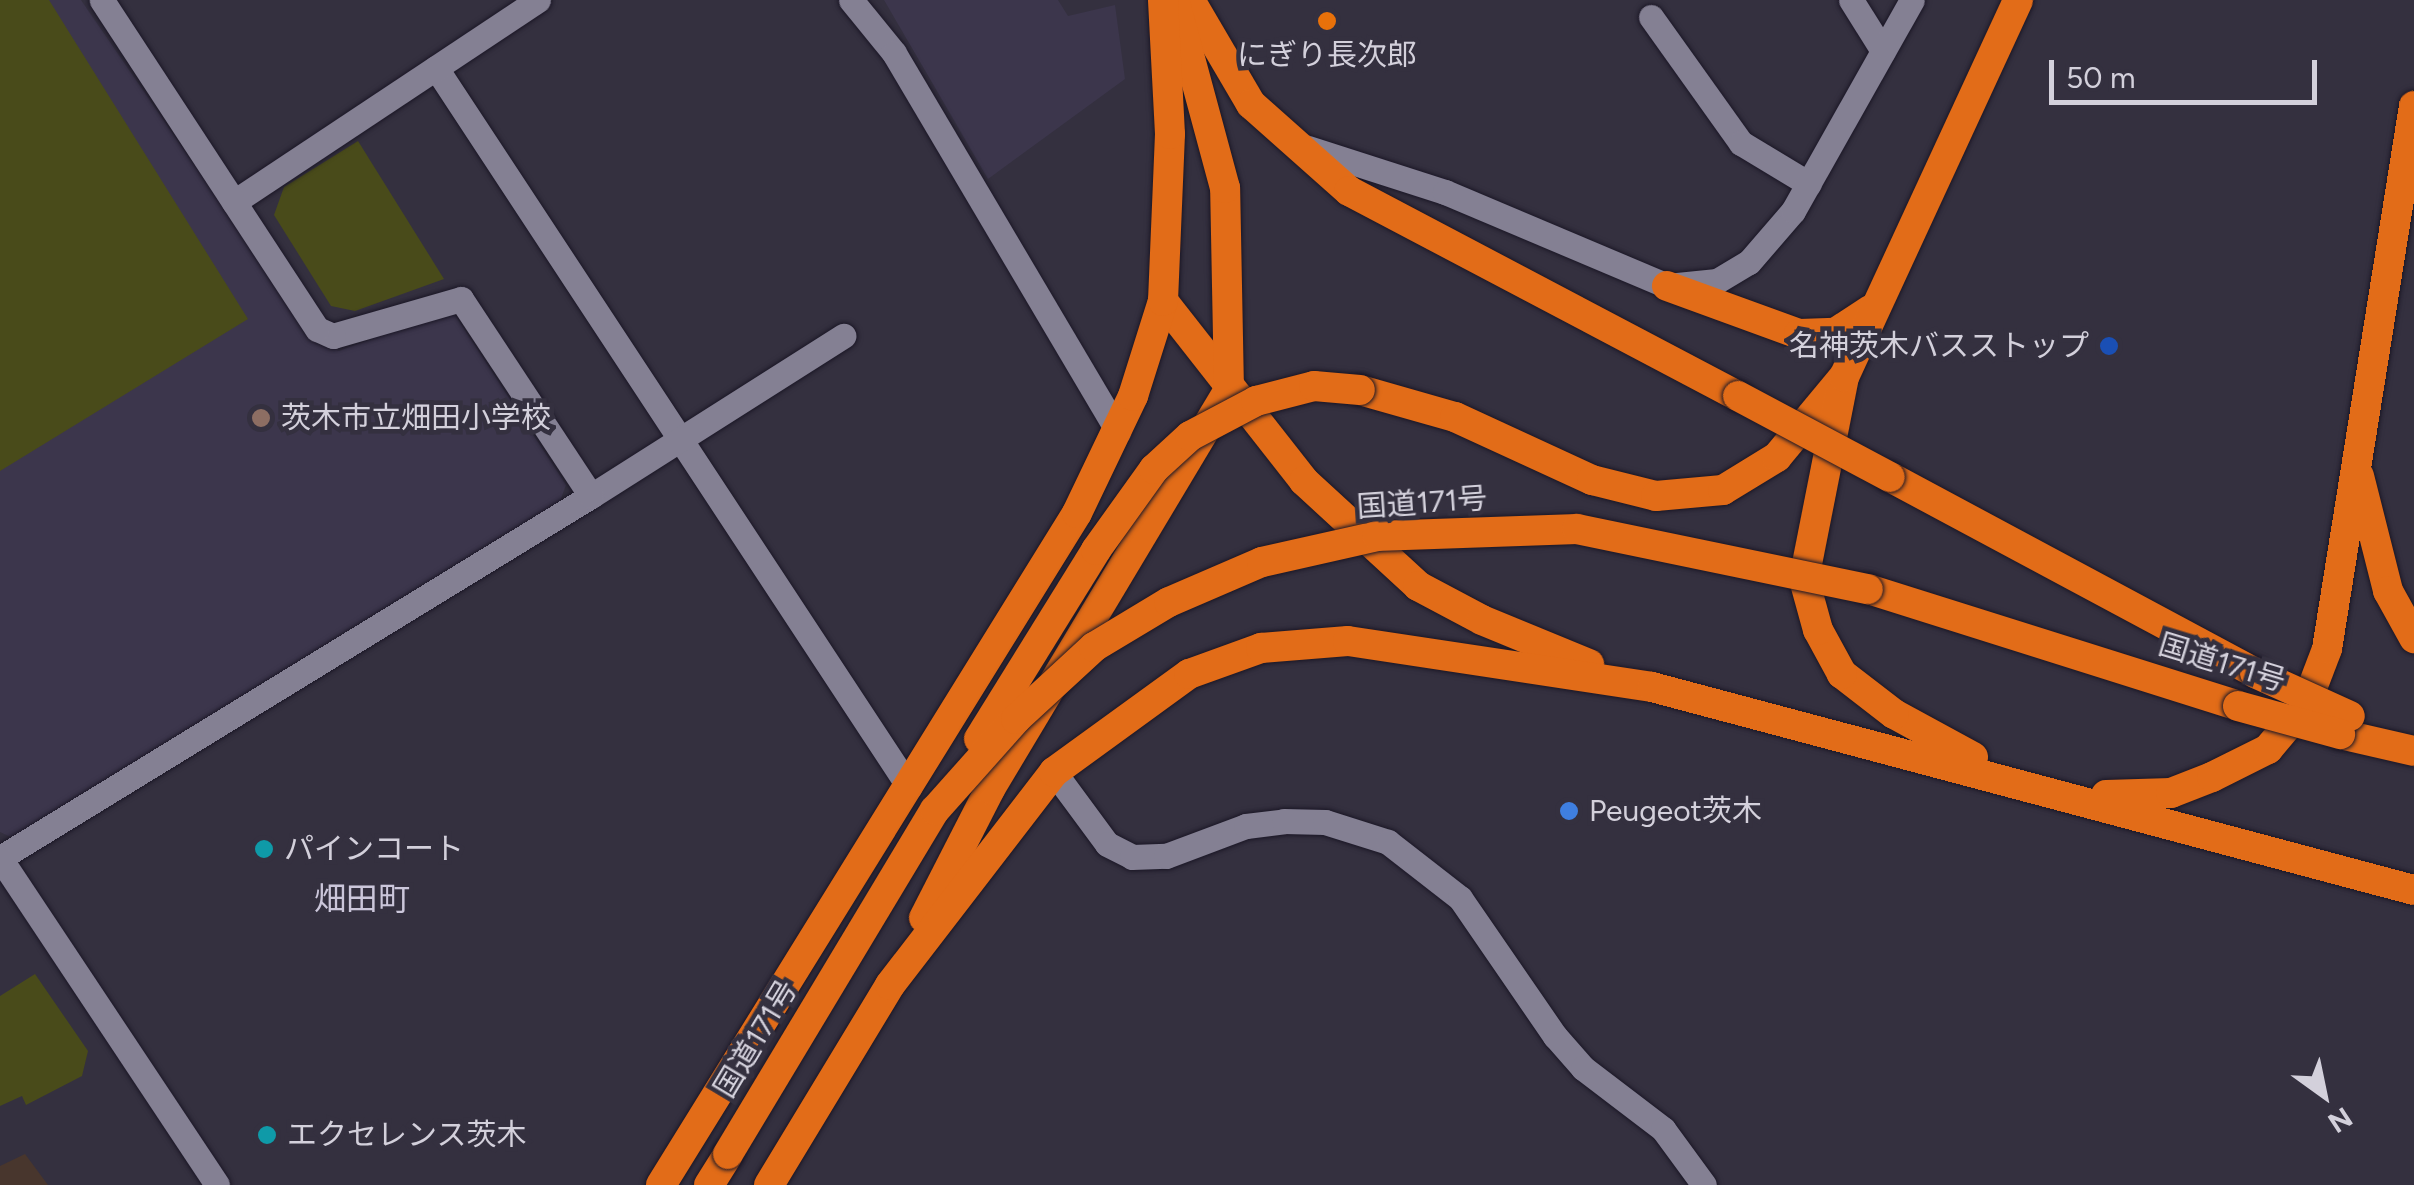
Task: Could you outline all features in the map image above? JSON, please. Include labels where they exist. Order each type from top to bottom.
[{"type":"highway","points":[[661,1185],[1077,513],[1118,432],[1163,300],[1170,134],[1163,0]]},
{"type":"highway","points":[[770,1185],[890,984],[990,789],[1228,390],[1224,188],[1174,0]]},
{"type":"highway","points":[[1190,0],[1226,68],[1282,133],[1348,191],[1890,477],[2345,725],[2414,742]]},
{"type":"highway","points":[[2011,778],[1894,714],[1842,674],[1818,630],[1804,579],[1844,377],[1870,310],[2018,0]]},
{"type":"highway","points":[[2073,796],[2171,793],[2212,777],[2268,749],[2306,704],[2327,649],[2414,106]]},
{"type":"highway","points":[[1667,286],[1799,334],[1835,333],[1870,310]]},
{"type":"highway","points":[[1163,300],[1228,390],[1304,481],[1418,586],[1482,620],[1652,687]]},
{"type":"highway","points":[[935,810],[1096,550],[1154,470],[1190,436],[1256,401],[1314,386],[1360,390],[1455,417],[1592,480],[1656,496],[1724,490],[1778,457],[1844,377]]},
{"type":"highway","points":[[2356,463],[2388,591],[2414,638]]},
{"type":"highway","name":"国道171号","points":[[708,1185],[935,810],[1016,720],[1094,648],[1168,602],[1262,562],[1377,536],[1577,529],[1868,589],[2238,706],[2345,725],[2414,751]]},
{"type":"highway","points":[[890,984],[1054,772],[1188,674],[1261,648],[1348,641],[1652,687],[2011,778],[2414,890]]},
{"type":"street","points":[[102,0],[317,330],[333,336],[460,299],[591,496]]},
{"type":"street","points":[[234,202],[538,0]]},
{"type":"street","points":[[851,0],[894,54],[1118,432]]},
{"type":"street","points":[[1851,0],[1883,51]]},
{"type":"street","points":[[1282,133],[1322,155],[1445,192],[1667,286],[1717,281],[1749,262],[1809,184],[1912,0]]},
{"type":"street","points":[[1651,17],[1741,143],[1809,184]]},
{"type":"street","points":[[436,68],[909,787]]},
{"type":"street","points":[[218,1185],[0,858],[591,496],[678,436],[843,336]]},
{"type":"street","points":[[1054,772],[1107,844],[1132,857],[1166,856],[1246,826],[1284,820],[1325,822],[1388,842],[1460,898],[1555,1036],[1583,1068],[1663,1129],[1704,1185]]},
{"type":"shaded area","name":"茨木市立畑田小学校","points":[[0,0],[81,0],[315,341],[339,351],[438,314],[455,315],[566,485],[559,504],[15,839],[0,832]]},
{"type":"shaded area","points":[[0,0],[49,0],[248,319],[0,471]]},
{"type":"shaded area","points":[[884,0],[1058,0],[1068,16],[1115,5],[1125,79],[988,179]]},
{"type":"shaded area","points":[[358,141],[444,279],[355,311],[331,306],[274,215],[284,187]]},
{"type":"shaded area","points":[[35,974],[88,1051],[82,1076],[26,1105],[22,1096],[0,1106],[0,996]]},
{"type":"shaded area","points":[[25,1154],[48,1185],[0,1185],[0,1166]]},
{"type":"place","name":"にぎり長次郎","points":[[1327,21]]},
{"type":"place","name":"名神茨木バスストップ","points":[[2109,346]]},
{"type":"place","name":"茨木市立畑田小学校","points":[[261,418]]},
{"type":"place","name":"Peugeot茨木","points":[[1569,811]]},
{"type":"place","name":"パインコート","points":[[264,849]]},
{"type":"place","name":"エクセレンス茨木","points":[[267,1135]]},
{"type":"district","name":"畑田町","points":[[362,899]]}]
